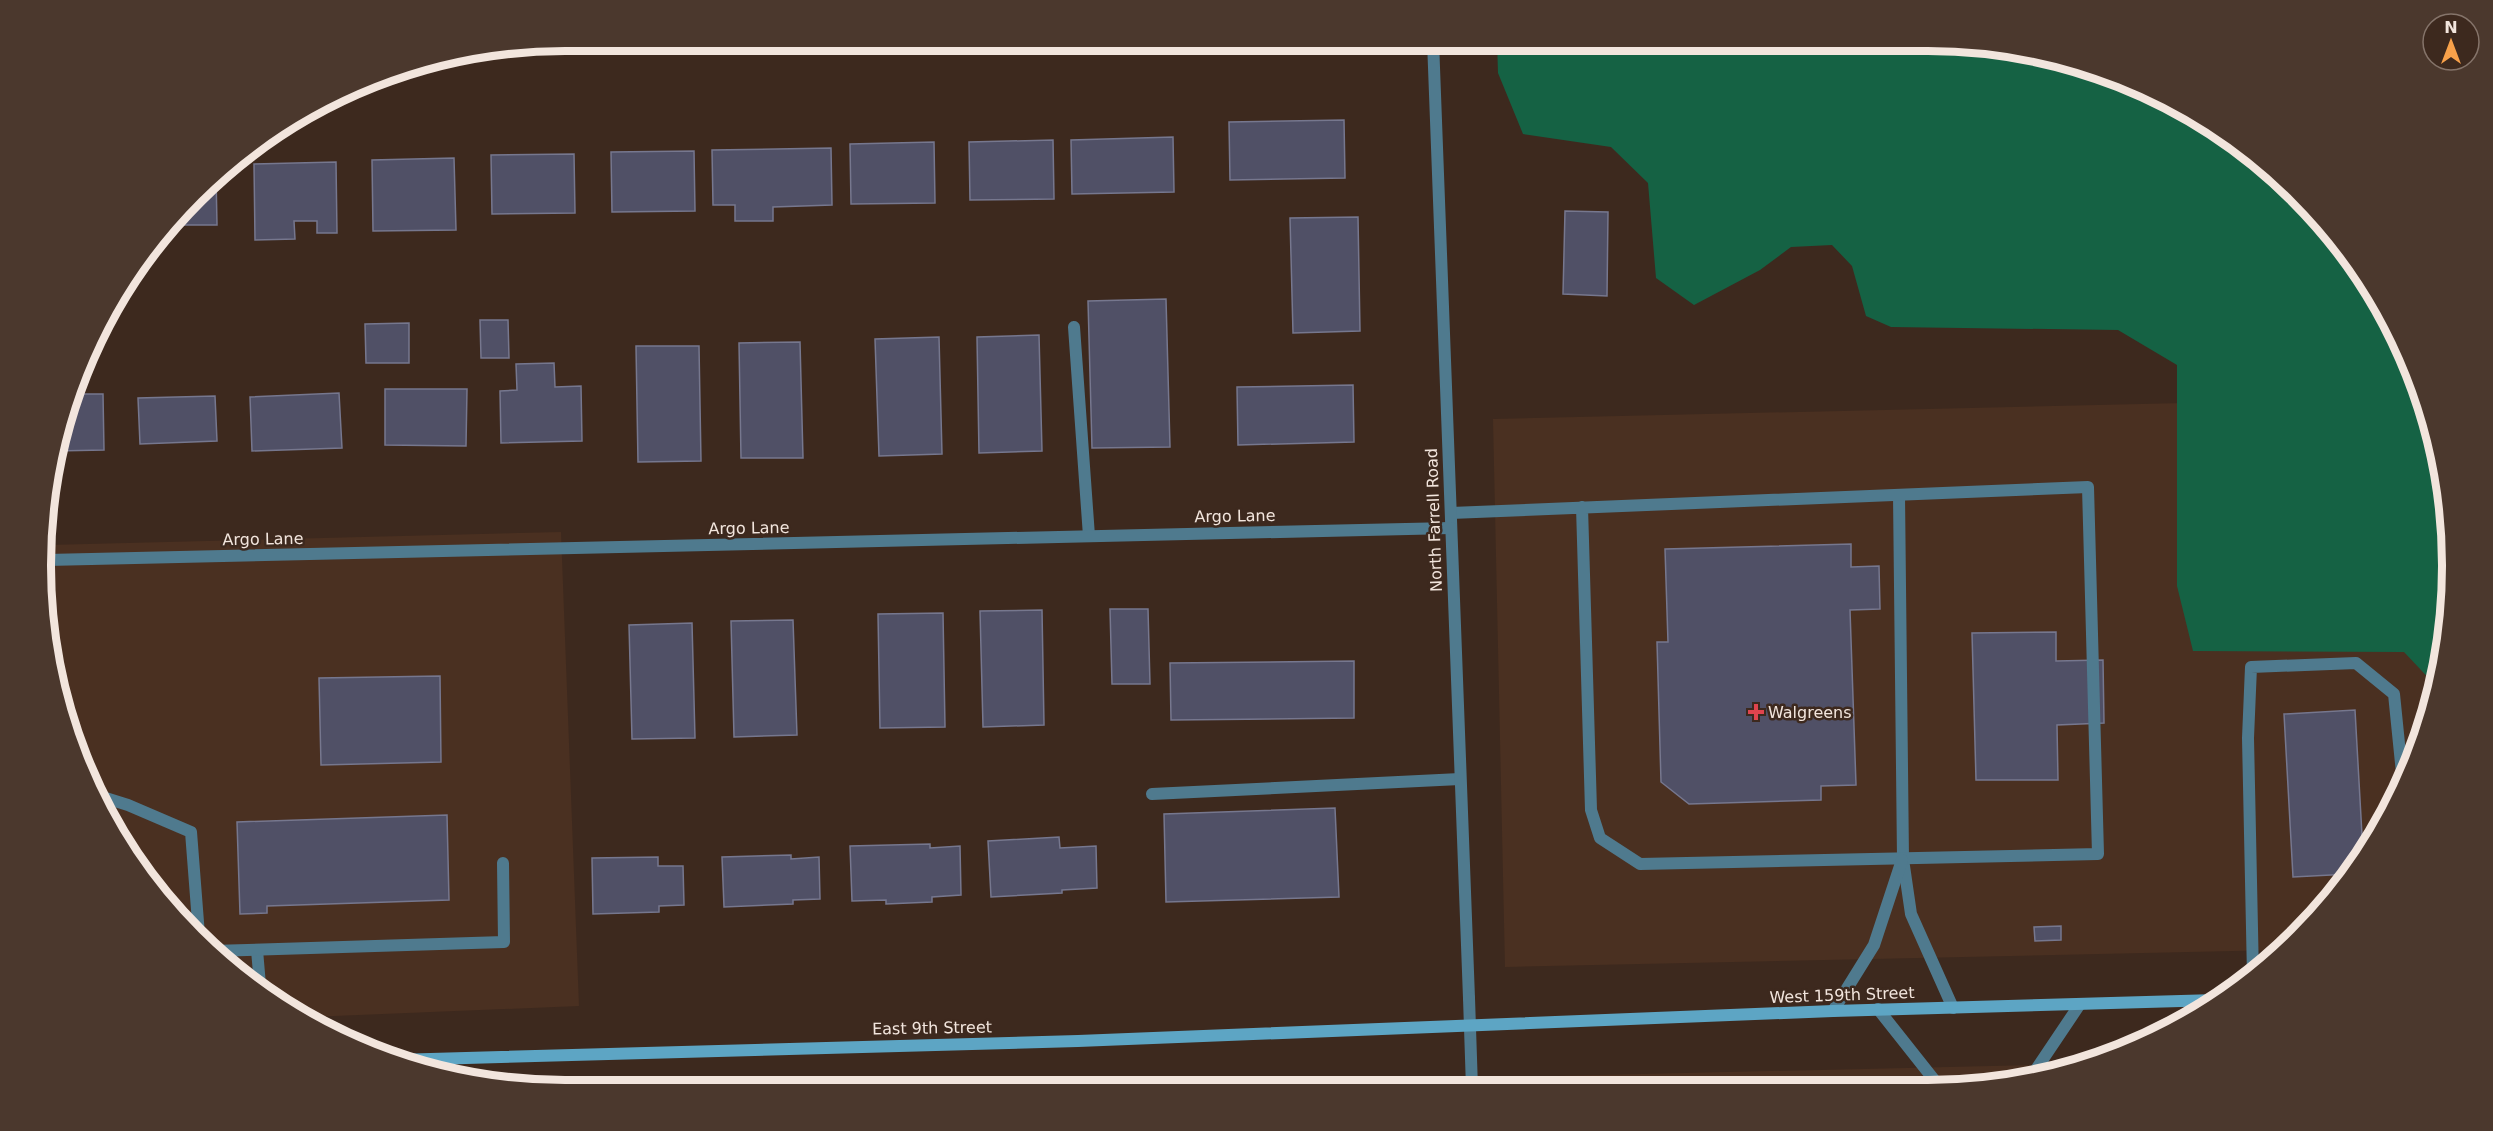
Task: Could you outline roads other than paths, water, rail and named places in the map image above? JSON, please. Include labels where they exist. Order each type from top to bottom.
[{"type":"main road","name":"West 159th Street","points":[[1469,1026],[1833,1011],[2201,1000]]},
{"type":"main road","name":"East 9th Street","points":[[422,1059],[1078,1041],[1469,1026]]},
{"type":"street","name":"North Farrell Road","points":[[1433,51],[1472,1080]]},
{"type":"street","points":[[1074,327],[1089,536]]},
{"type":"street","points":[[1451,513],[1582,507],[2088,487],[2098,854],[1640,864],[1600,838],[1592,810],[1582,507]]},
{"type":"street","points":[[1899,495],[1903,859],[1911,914],[1953,1008]]},
{"type":"street","name":"Argo Lane","points":[[51,560],[1451,528]]},
{"type":"street","points":[[2253,964],[2248,738],[2251,667],[2356,663],[2394,694],[2401,766]]},
{"type":"street","points":[[1152,794],[1460,779]]},
{"type":"street","points":[[107,798],[191,832],[198,925]]},
{"type":"street","points":[[1833,1011],[1874,945],[1903,859]]},
{"type":"street","points":[[225,951],[504,942],[502,863]]},
{"type":"street","points":[[257,950],[259,979]]},
{"type":"street","points":[[2037,1068],[2080,1004]]},
{"type":"street","points":[[1878,1010],[1934,1080]]},
{"type":"place","name":"Walgreens","points":[[1756,712]]}]
